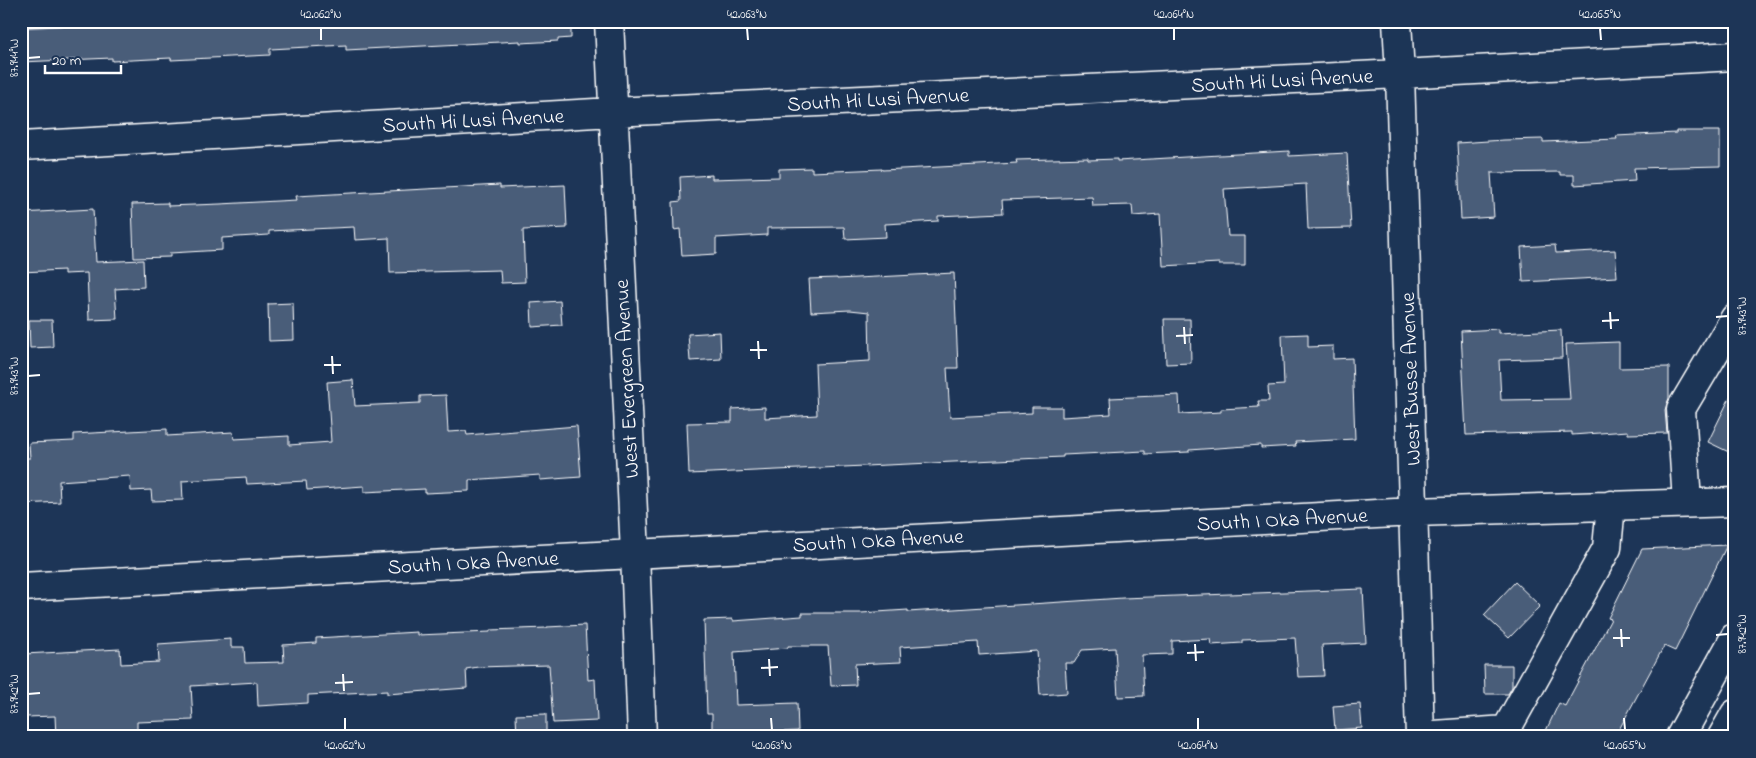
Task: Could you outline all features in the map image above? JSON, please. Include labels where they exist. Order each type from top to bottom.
[{"type":"street","name":"West Evergreen Avenue","points":[[609,21],[642,737]]},
{"type":"street","name":"West Busse Avenue","points":[[1397,21],[1420,736]]},
{"type":"street","name":"South Hi Lusi Avenue","points":[[21,146],[613,112],[1735,56]]},
{"type":"street","points":[[1687,503],[1681,409],[1731,335]]},
{"type":"street","name":"South I Oka Avenue","points":[[21,587],[1414,512],[1735,502]]},
{"type":"street","points":[[1420,736],[1506,730],[1607,548],[1611,505]]},
{"type":"street","points":[[1680,737],[1735,637]]},
{"type":"street","points":[[1722,737],[1735,714]]},
{"type":"building","points":[[111,21],[571,21],[571,38],[558,39],[558,41],[520,43],[520,41],[346,50],[346,45],[270,49],[270,55],[171,60],[171,58],[112,61],[112,58],[21,62],[21,28],[111,23]]},
{"type":"building","points":[[1676,131],[1720,131],[1720,166],[1634,168],[1635,181],[1574,185],[1574,175],[1560,175],[1560,172],[1491,173],[1494,217],[1461,219],[1457,143],[1543,139],[1543,142],[1617,139],[1616,136],[1676,133]]},
{"type":"building","points":[[1289,151],[1289,156],[1347,153],[1351,228],[1308,229],[1306,184],[1224,189],[1228,236],[1245,236],[1245,265],[1219,265],[1219,263],[1163,266],[1160,214],[1133,216],[1132,205],[1093,206],[1092,197],[1002,200],[1003,213],[938,216],[938,221],[885,224],[886,237],[845,239],[844,227],[767,228],[767,235],[716,238],[716,254],[682,256],[680,229],[674,230],[673,202],[681,201],[680,177],[712,175],[712,179],[779,177],[779,169],[812,168],[812,172],[882,170],[1017,163],[1016,160],[1088,158],[1088,160],[1117,159],[1117,161]]},
{"type":"building","points":[[500,185],[500,188],[565,185],[567,228],[523,230],[525,282],[501,283],[500,270],[390,273],[389,238],[355,240],[354,227],[269,231],[269,235],[222,238],[222,250],[170,253],[170,257],[134,258],[132,204],[168,203],[168,206],[220,204],[297,200],[296,196]]},
{"type":"building","points":[[93,209],[96,262],[143,260],[144,287],[115,289],[117,319],[89,320],[87,273],[64,274],[64,270],[21,272],[21,213]]},
{"type":"building","points":[[1555,245],[1556,253],[1615,250],[1617,277],[1523,282],[1521,247]]},
{"type":"building","points":[[954,273],[958,368],[947,368],[950,417],[1032,413],[1032,407],[1062,407],[1062,417],[1111,414],[1110,398],[1179,395],[1180,414],[1221,412],[1221,409],[1259,407],[1258,401],[1269,401],[1268,386],[1284,385],[1282,335],[1308,334],[1308,347],[1333,346],[1333,359],[1352,358],[1355,439],[1295,442],[1296,446],[1261,448],[1261,445],[1189,450],[1189,452],[1145,454],[1145,451],[1063,455],[1063,457],[689,474],[687,423],[732,422],[732,409],[765,407],[765,418],[817,415],[815,364],[870,361],[869,312],[850,310],[811,312],[809,279]]},
{"type":"building","points":[[560,301],[562,325],[532,327],[531,303]]},
{"type":"building","points":[[293,303],[294,340],[269,341],[268,304]]},
{"type":"building","points":[[1164,319],[1190,319],[1191,363],[1166,364]]},
{"type":"building","points":[[29,320],[52,320],[53,347],[30,348]]},
{"type":"building","points":[[1498,329],[1498,333],[1561,330],[1562,358],[1499,360],[1501,400],[1570,399],[1566,344],[1619,342],[1619,368],[1669,367],[1669,398],[1665,410],[1667,433],[1628,434],[1628,431],[1572,435],[1572,432],[1466,435],[1461,331]]},
{"type":"building","points":[[720,332],[721,359],[690,361],[688,334]]},
{"type":"building","points":[[353,380],[355,406],[420,403],[420,396],[446,395],[448,432],[466,431],[467,435],[577,426],[581,477],[540,480],[540,475],[469,480],[469,491],[425,493],[425,489],[364,492],[364,486],[307,490],[306,481],[247,484],[246,477],[182,481],[183,500],[152,501],[151,490],[131,491],[130,476],[59,481],[60,502],[24,504],[22,458],[30,458],[29,443],[74,441],[74,434],[167,429],[167,436],[233,432],[234,439],[289,436],[289,445],[331,442],[327,382]]},
{"type":"building","points":[[1735,387],[1735,455],[1708,442]]},
{"type":"building","points":[[1727,545],[1675,651],[1664,646],[1615,737],[1543,737],[1559,703],[1565,706],[1611,619],[1608,618],[1642,549]]},
{"type":"building","points":[[1515,582],[1540,606],[1509,638],[1484,615]]},
{"type":"building","points":[[1363,589],[1366,643],[1322,645],[1324,676],[1298,677],[1295,638],[1242,640],[1242,643],[1211,645],[1210,639],[1172,641],[1172,654],[1142,655],[1144,696],[1118,697],[1115,648],[1082,650],[1074,663],[1065,663],[1067,693],[1040,695],[1037,651],[979,655],[978,642],[900,647],[901,662],[855,664],[856,685],[831,686],[828,646],[788,646],[788,648],[734,652],[736,705],[797,703],[798,731],[738,734],[738,737],[712,737],[712,714],[707,714],[704,620],[733,619],[733,621],[802,616],[802,613],[861,613],[908,610],[908,612],[1123,598]]},
{"type":"building","points":[[585,625],[588,680],[595,679],[597,721],[553,723],[549,665],[466,669],[467,688],[387,694],[387,691],[308,695],[308,703],[258,706],[257,682],[191,686],[193,720],[137,722],[137,737],[56,737],[55,716],[26,717],[24,654],[120,649],[121,664],[159,662],[158,644],[231,639],[231,647],[244,647],[245,663],[284,662],[283,645],[316,643],[316,638],[417,632],[417,635],[490,632],[490,630]]},
{"type":"building","points":[[1484,665],[1512,665],[1512,687],[1508,694],[1485,694]]},
{"type":"building","points":[[1360,704],[1362,728],[1335,730],[1333,706]]},
{"type":"building","points":[[546,714],[546,737],[517,737],[516,715]]}]
